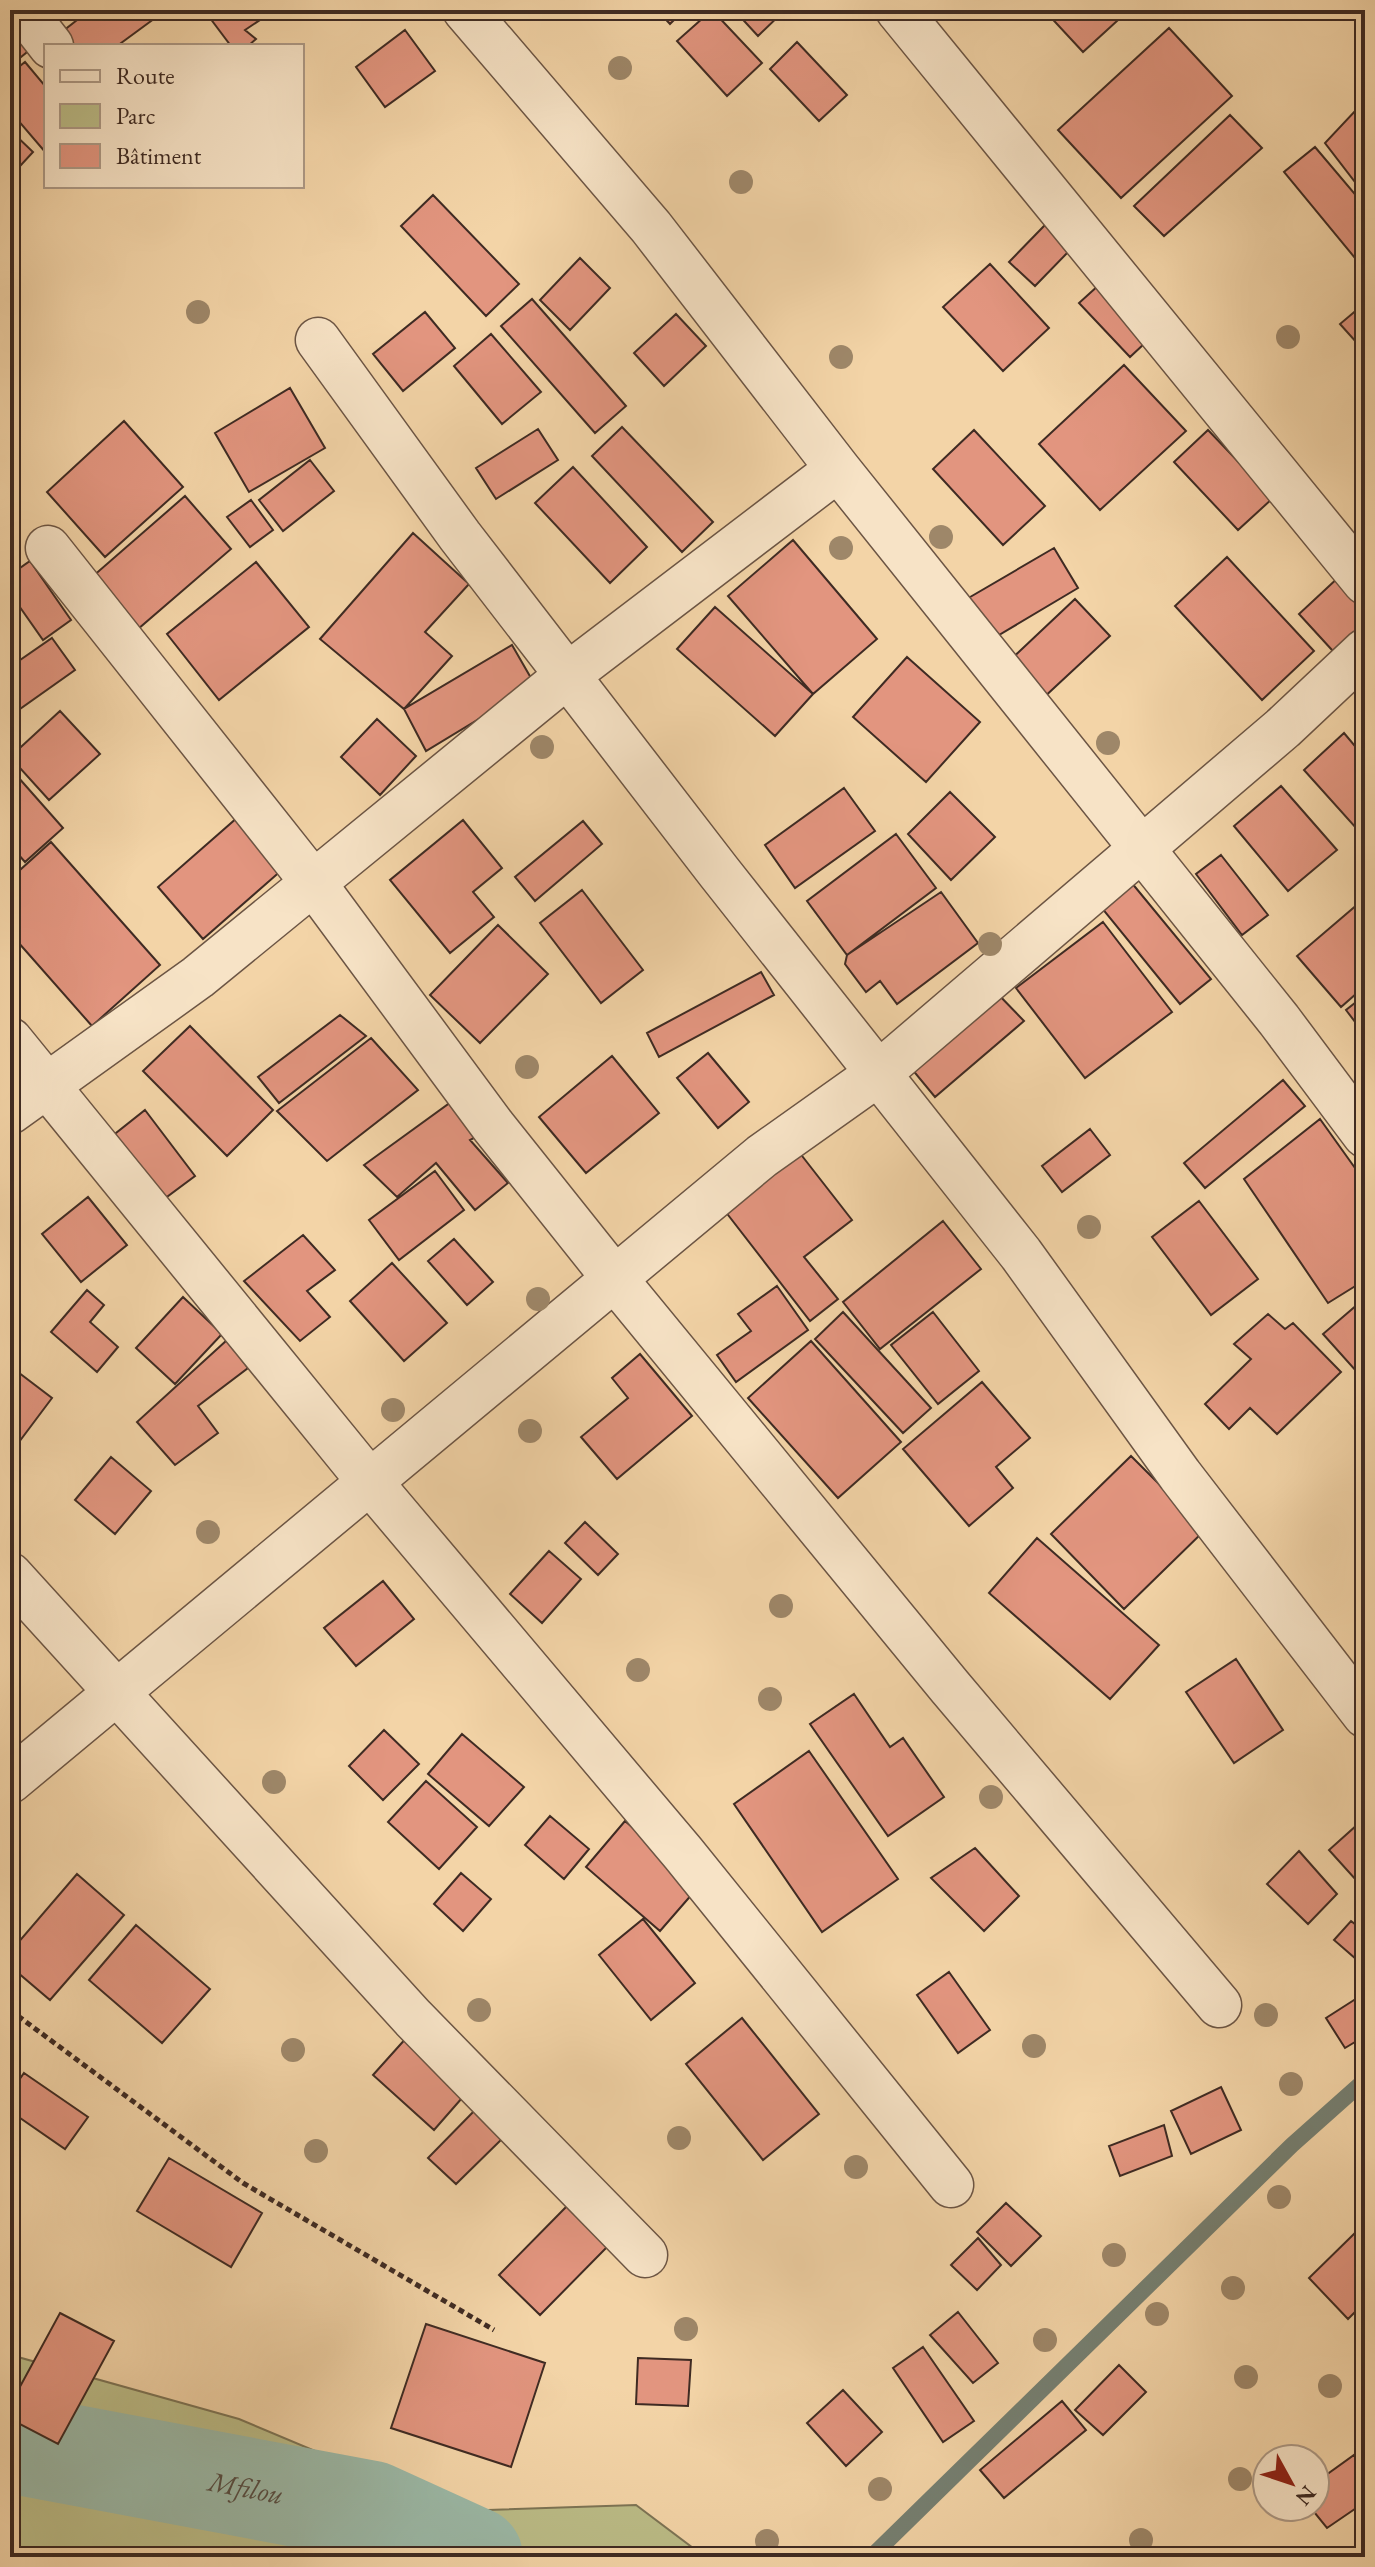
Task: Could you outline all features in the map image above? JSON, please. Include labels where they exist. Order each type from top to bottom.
[{"type":"street","points":[[23,10],[49,44]]},
{"type":"street","points":[[465,10],[651,227],[838,469],[1141,846],[1365,1135]]},
{"type":"street","points":[[898,10],[1365,582]]},
{"type":"street","points":[[318,340],[460,536],[719,872],[1021,1254],[1180,1475],[1365,1715]]},
{"type":"street","points":[[10,1112],[44,1084],[198,977],[569,674],[838,469]]},
{"type":"street","points":[[48,548],[312,881],[493,1126],[615,1279],[950,1687],[1219,2005]]},
{"type":"street","points":[[10,1781],[762,1156],[879,1073],[1141,846],[1283,728],[1365,651]]},
{"type":"street","points":[[10,1040],[369,1481],[683,1853],[951,2185]]},
{"type":"street","points":[[10,1575],[413,2018],[645,2255]]},
{"type":"path","points":[[10,2010],[243,2183],[494,2330]]},
{"type":"green space","points":[[10,2348],[18,2357],[239,2419],[458,2511],[636,2505],[705,2557],[10,2557]]},
{"type":"building","points":[[90,10],[166,10],[120,44],[73,44],[63,31]]},
{"type":"building","points":[[204,10],[275,10],[245,30],[256,39],[250,44],[230,44]]},
{"type":"building","points":[[657,10],[684,10],[670,24]]},
{"type":"building","points":[[712,10],[762,63],[727,96],[677,41]]},
{"type":"building","points":[[734,10],[785,10],[758,36]]},
{"type":"building","points":[[1044,10],[1129,10],[1083,52]]},
{"type":"building","points":[[10,22],[32,48],[10,66]]},
{"type":"building","points":[[1169,28],[1232,96],[1121,198],[1058,130]]},
{"type":"building","points":[[405,30],[435,71],[385,107],[356,67]]},
{"type":"building","points":[[797,42],[847,95],[819,121],[770,69]]},
{"type":"building","points":[[25,62],[44,85],[44,151],[10,111],[10,74]]},
{"type":"building","points":[[1356,110],[1365,121],[1365,195],[1325,143]]},
{"type":"building","points":[[1230,115],[1262,148],[1164,236],[1134,206]]},
{"type":"building","points":[[10,130],[33,152],[10,177]]},
{"type":"building","points":[[1315,147],[1365,206],[1365,250],[1355,258],[1284,172]]},
{"type":"building","points":[[433,195],[519,284],[486,316],[401,226]]},
{"type":"building","points":[[1045,225],[1071,249],[1035,286],[1009,262]]},
{"type":"building","points":[[580,258],[610,288],[570,330],[540,300]]},
{"type":"building","points":[[990,264],[1049,328],[1003,371],[943,307]]},
{"type":"building","points":[[1110,275],[1161,328],[1130,357],[1079,303]]},
{"type":"building","points":[[532,299],[626,406],[595,433],[501,326]]},
{"type":"building","points":[[1365,303],[1365,352],[1340,324]]},
{"type":"building","points":[[425,312],[455,348],[403,391],[373,354]]},
{"type":"building","points":[[676,314],[706,346],[664,386],[634,353]]},
{"type":"building","points":[[491,334],[541,392],[502,424],[454,366]]},
{"type":"building","points":[[1124,365],[1186,431],[1100,510],[1039,444]]},
{"type":"building","points":[[290,388],[325,448],[249,492],[215,433]]},
{"type":"building","points":[[124,421],[183,487],[105,557],[47,492]]},
{"type":"building","points":[[622,427],[713,522],[682,552],[592,456]]},
{"type":"building","points":[[538,429],[558,460],[496,499],[476,468]]},
{"type":"building","points":[[974,430],[1045,506],[1003,545],[933,469]]},
{"type":"building","points":[[1208,430],[1273,498],[1238,530],[1174,462]]},
{"type":"building","points":[[310,460],[334,491],[283,531],[259,500]]},
{"type":"building","points":[[573,467],[647,547],[610,583],[535,503]]},
{"type":"building","points":[[185,496],[231,549],[138,629],[92,577]]},
{"type":"building","points":[[251,500],[273,530],[250,547],[227,517]]},
{"type":"building","points":[[413,533],[469,584],[425,632],[452,656],[404,709],[320,639]]},
{"type":"building","points":[[793,540],[877,639],[813,694],[728,596]]},
{"type":"building","points":[[1054,548],[1078,588],[989,641],[965,600]]},
{"type":"building","points":[[1227,557],[1314,651],[1262,700],[1175,606]]},
{"type":"building","points":[[30,561],[71,620],[43,640],[10,593],[10,575]]},
{"type":"building","points":[[256,562],[309,627],[219,700],[167,634]]},
{"type":"building","points":[[1355,562],[1365,573],[1365,642],[1343,662],[1299,614]]},
{"type":"building","points":[[1075,599],[1110,636],[1041,700],[1007,663]]},
{"type":"building","points":[[715,607],[813,694],[775,736],[677,649]]},
{"type":"building","points":[[52,638],[75,670],[10,716],[10,667]]},
{"type":"building","points":[[512,645],[535,685],[426,751],[404,709]]},
{"type":"building","points":[[907,657],[980,722],[926,782],[853,717]]},
{"type":"building","points":[[60,711],[100,754],[49,800],[10,757]]},
{"type":"building","points":[[377,719],[416,756],[380,795],[341,757]]},
{"type":"building","points":[[1344,733],[1365,758],[1365,838],[1304,770]]},
{"type":"building","points":[[10,768],[63,828],[25,862],[10,845]]},
{"type":"building","points":[[1281,786],[1337,850],[1288,891],[1234,826]]},
{"type":"building","points":[[844,788],[875,831],[795,888],[765,845]]},
{"type":"building","points":[[950,792],[995,837],[951,880],[908,834]]},
{"type":"building","points":[[238,817],[283,869],[203,939],[158,887]]},
{"type":"building","points":[[463,820],[502,868],[473,892],[494,917],[450,953],[390,880]]},
{"type":"building","points":[[583,821],[602,844],[535,901],[515,877]]},
{"type":"building","points":[[896,834],[936,888],[847,955],[807,901]]},
{"type":"building","points":[[51,842],[160,965],[92,1026],[10,933],[10,879]]},
{"type":"building","points":[[1221,855],[1268,915],[1242,935],[1196,874]]},
{"type":"building","points":[[1131,882],[1211,979],[1180,1004],[1101,907]]},
{"type":"building","points":[[582,890],[643,970],[601,1003],[540,923]]},
{"type":"building","points":[[941,892],[978,943],[897,1004],[880,981],[866,992],[845,964],[847,955]]},
{"type":"building","points":[[1365,898],[1365,986],[1341,1007],[1297,956]]},
{"type":"building","points":[[1103,922],[1172,1012],[1085,1078],[1016,988]]},
{"type":"building","points":[[498,925],[548,974],[480,1043],[430,995]]},
{"type":"building","points":[[761,972],[774,995],[659,1057],[647,1033]]},
{"type":"building","points":[[994,990],[1024,1021],[935,1097],[906,1062]]},
{"type":"building","points":[[1365,995],[1365,1035],[1346,1010]]},
{"type":"building","points":[[340,1015],[366,1036],[279,1103],[258,1077]]},
{"type":"building","points":[[190,1026],[273,1110],[227,1156],[143,1071]]},
{"type":"building","points":[[371,1038],[418,1090],[327,1161],[277,1111]]},
{"type":"building","points":[[708,1053],[749,1102],[718,1128],[677,1078]]},
{"type":"building","points":[[612,1056],[659,1113],[586,1173],[539,1117]]},
{"type":"building","points":[[1283,1080],[1305,1106],[1205,1188],[1184,1163]]},
{"type":"building","points":[[458,1097],[485,1132],[470,1140],[508,1183],[475,1210],[436,1163],[397,1197],[364,1165]]},
{"type":"building","points":[[145,1110],[195,1176],[160,1202],[111,1137]]},
{"type":"building","points":[[1320,1119],[1365,1182],[1365,1280],[1328,1303],[1244,1179]]},
{"type":"building","points":[[1090,1129],[1110,1155],[1062,1192],[1042,1166]]},
{"type":"building","points":[[799,1152],[852,1220],[804,1257],[838,1299],[810,1321],[725,1211]]},
{"type":"building","points":[[435,1171],[464,1210],[399,1260],[369,1220]]},
{"type":"building","points":[[88,1197],[127,1245],[81,1282],[42,1234]]},
{"type":"building","points":[[1199,1201],[1258,1279],[1211,1315],[1152,1237]]},
{"type":"building","points":[[943,1221],[981,1269],[880,1349],[843,1302]]},
{"type":"building","points":[[303,1235],[335,1270],[307,1291],[330,1317],[300,1341],[244,1281]]},
{"type":"building","points":[[454,1239],[493,1282],[467,1305],[428,1261]]},
{"type":"building","points":[[392,1263],[447,1323],[404,1361],[350,1301]]},
{"type":"building","points":[[777,1286],[808,1330],[736,1382],[717,1355],[751,1331],[738,1314]]},
{"type":"building","points":[[87,1290],[104,1305],[90,1322],[118,1347],[97,1372],[51,1332]]},
{"type":"building","points":[[183,1297],[222,1334],[175,1384],[136,1348]]},
{"type":"building","points":[[1365,1298],[1365,1381],[1323,1334]]},
{"type":"building","points":[[843,1312],[931,1408],[903,1433],[815,1339]]},
{"type":"building","points":[[933,1312],[979,1371],[938,1404],[891,1345]]},
{"type":"building","points":[[1268,1314],[1285,1329],[1293,1323],[1341,1372],[1277,1434],[1250,1408],[1229,1429],[1205,1404],[1251,1359],[1234,1344]]},
{"type":"building","points":[[227,1340],[248,1368],[198,1406],[218,1433],[175,1465],[137,1422]]},
{"type":"building","points":[[811,1341],[901,1442],[838,1498],[748,1398]]},
{"type":"building","points":[[640,1354],[692,1416],[617,1479],[581,1437],[628,1398],[612,1378]]},
{"type":"building","points":[[10,1366],[52,1398],[10,1454]]},
{"type":"building","points":[[982,1382],[1030,1438],[996,1467],[1013,1488],[969,1526],[903,1449]]},
{"type":"building","points":[[1131,1456],[1205,1530],[1124,1609],[1051,1534]]},
{"type":"building","points":[[111,1457],[151,1491],[115,1534],[75,1500]]},
{"type":"building","points":[[585,1522],[618,1554],[598,1575],[565,1543]]},
{"type":"building","points":[[1037,1538],[1159,1645],[1110,1699],[989,1593]]},
{"type":"building","points":[[549,1551],[581,1579],[542,1623],[510,1594]]},
{"type":"building","points":[[383,1581],[414,1619],[356,1666],[324,1628]]},
{"type":"building","points":[[1236,1659],[1283,1730],[1234,1763],[1186,1692]]},
{"type":"building","points":[[854,1694],[890,1747],[903,1738],[944,1797],[888,1836],[810,1724]]},
{"type":"building","points":[[10,1717],[18,1730],[10,1736]]},
{"type":"building","points":[[384,1730],[419,1764],[383,1800],[349,1766]]},
{"type":"building","points":[[462,1734],[524,1787],[489,1826],[428,1774]]},
{"type":"building","points":[[809,1751],[898,1879],[822,1932],[734,1804]]},
{"type":"building","points":[[426,1781],[477,1827],[439,1869],[388,1822]]},
{"type":"building","points":[[550,1816],[589,1849],[564,1879],[525,1845]]},
{"type":"building","points":[[625,1821],[700,1885],[660,1931],[586,1867]]},
{"type":"building","points":[[1357,1825],[1365,1833],[1365,1890],[1329,1850]]},
{"type":"building","points":[[975,1848],[1019,1896],[984,1931],[931,1878]]},
{"type":"building","points":[[1299,1851],[1337,1894],[1308,1924],[1267,1884]]},
{"type":"building","points":[[461,1873],[491,1899],[463,1931],[434,1904]]},
{"type":"building","points":[[77,1874],[124,1915],[50,2000],[10,1966],[10,1952]]},
{"type":"building","points":[[643,1919],[695,1983],[651,2020],[599,1955]]},
{"type":"building","points":[[1351,1921],[1365,1932],[1365,1948],[1356,1959],[1334,1940]]},
{"type":"building","points":[[136,1925],[210,1989],[162,2043],[89,1980]]},
{"type":"building","points":[[949,1972],[990,2030],[958,2053],[917,1995]]},
{"type":"building","points":[[1365,1993],[1365,2036],[1345,2048],[1326,2018]]},
{"type":"building","points":[[742,2018],[819,2114],[763,2160],[686,2064]]},
{"type":"building","points":[[408,2036],[469,2090],[434,2130],[373,2075]]},
{"type":"building","points":[[24,2073],[88,2117],[65,2149],[10,2111],[10,2093]]},
{"type":"building","points":[[1221,2087],[1241,2130],[1191,2154],[1171,2111]]},
{"type":"building","points":[[479,2106],[507,2134],[456,2184],[428,2158]]},
{"type":"building","points":[[1164,2125],[1172,2156],[1120,2176],[1109,2146]]},
{"type":"building","points":[[169,2158],[262,2213],[231,2267],[137,2211]]},
{"type":"building","points":[[1006,2203],[1041,2236],[1011,2266],[977,2232]]},
{"type":"building","points":[[568,2205],[609,2245],[540,2315],[499,2275]]},
{"type":"building","points":[[1357,2231],[1365,2240],[1365,2302],[1348,2319],[1309,2278]]},
{"type":"building","points":[[978,2238],[1001,2265],[977,2290],[951,2265]]},
{"type":"building","points":[[958,2312],[998,2363],[973,2383],[930,2335]]},
{"type":"building","points":[[60,2313],[114,2341],[58,2444],[10,2419],[10,2405]]},
{"type":"building","points":[[426,2324],[545,2363],[511,2467],[391,2428]]},
{"type":"building","points":[[923,2347],[974,2421],[943,2442],[893,2368]]},
{"type":"building","points":[[638,2358],[691,2360],[688,2406],[636,2404]]},
{"type":"building","points":[[1119,2365],[1146,2392],[1103,2435],[1075,2410]]},
{"type":"building","points":[[843,2390],[882,2432],[846,2466],[807,2423]]},
{"type":"building","points":[[1062,2401],[1086,2430],[1004,2498],[980,2470]]},
{"type":"building","points":[[1354,2455],[1365,2471],[1365,2502],[1327,2528],[1323,2523],[1331,2523],[1331,2472]]},
{"type":"waterway","points":[[871,2557],[1292,2145],[1365,2080]]},
{"type":"waterway","name":"Mfilou","points":[[10,2443],[372,2511],[473,2557]]}]
